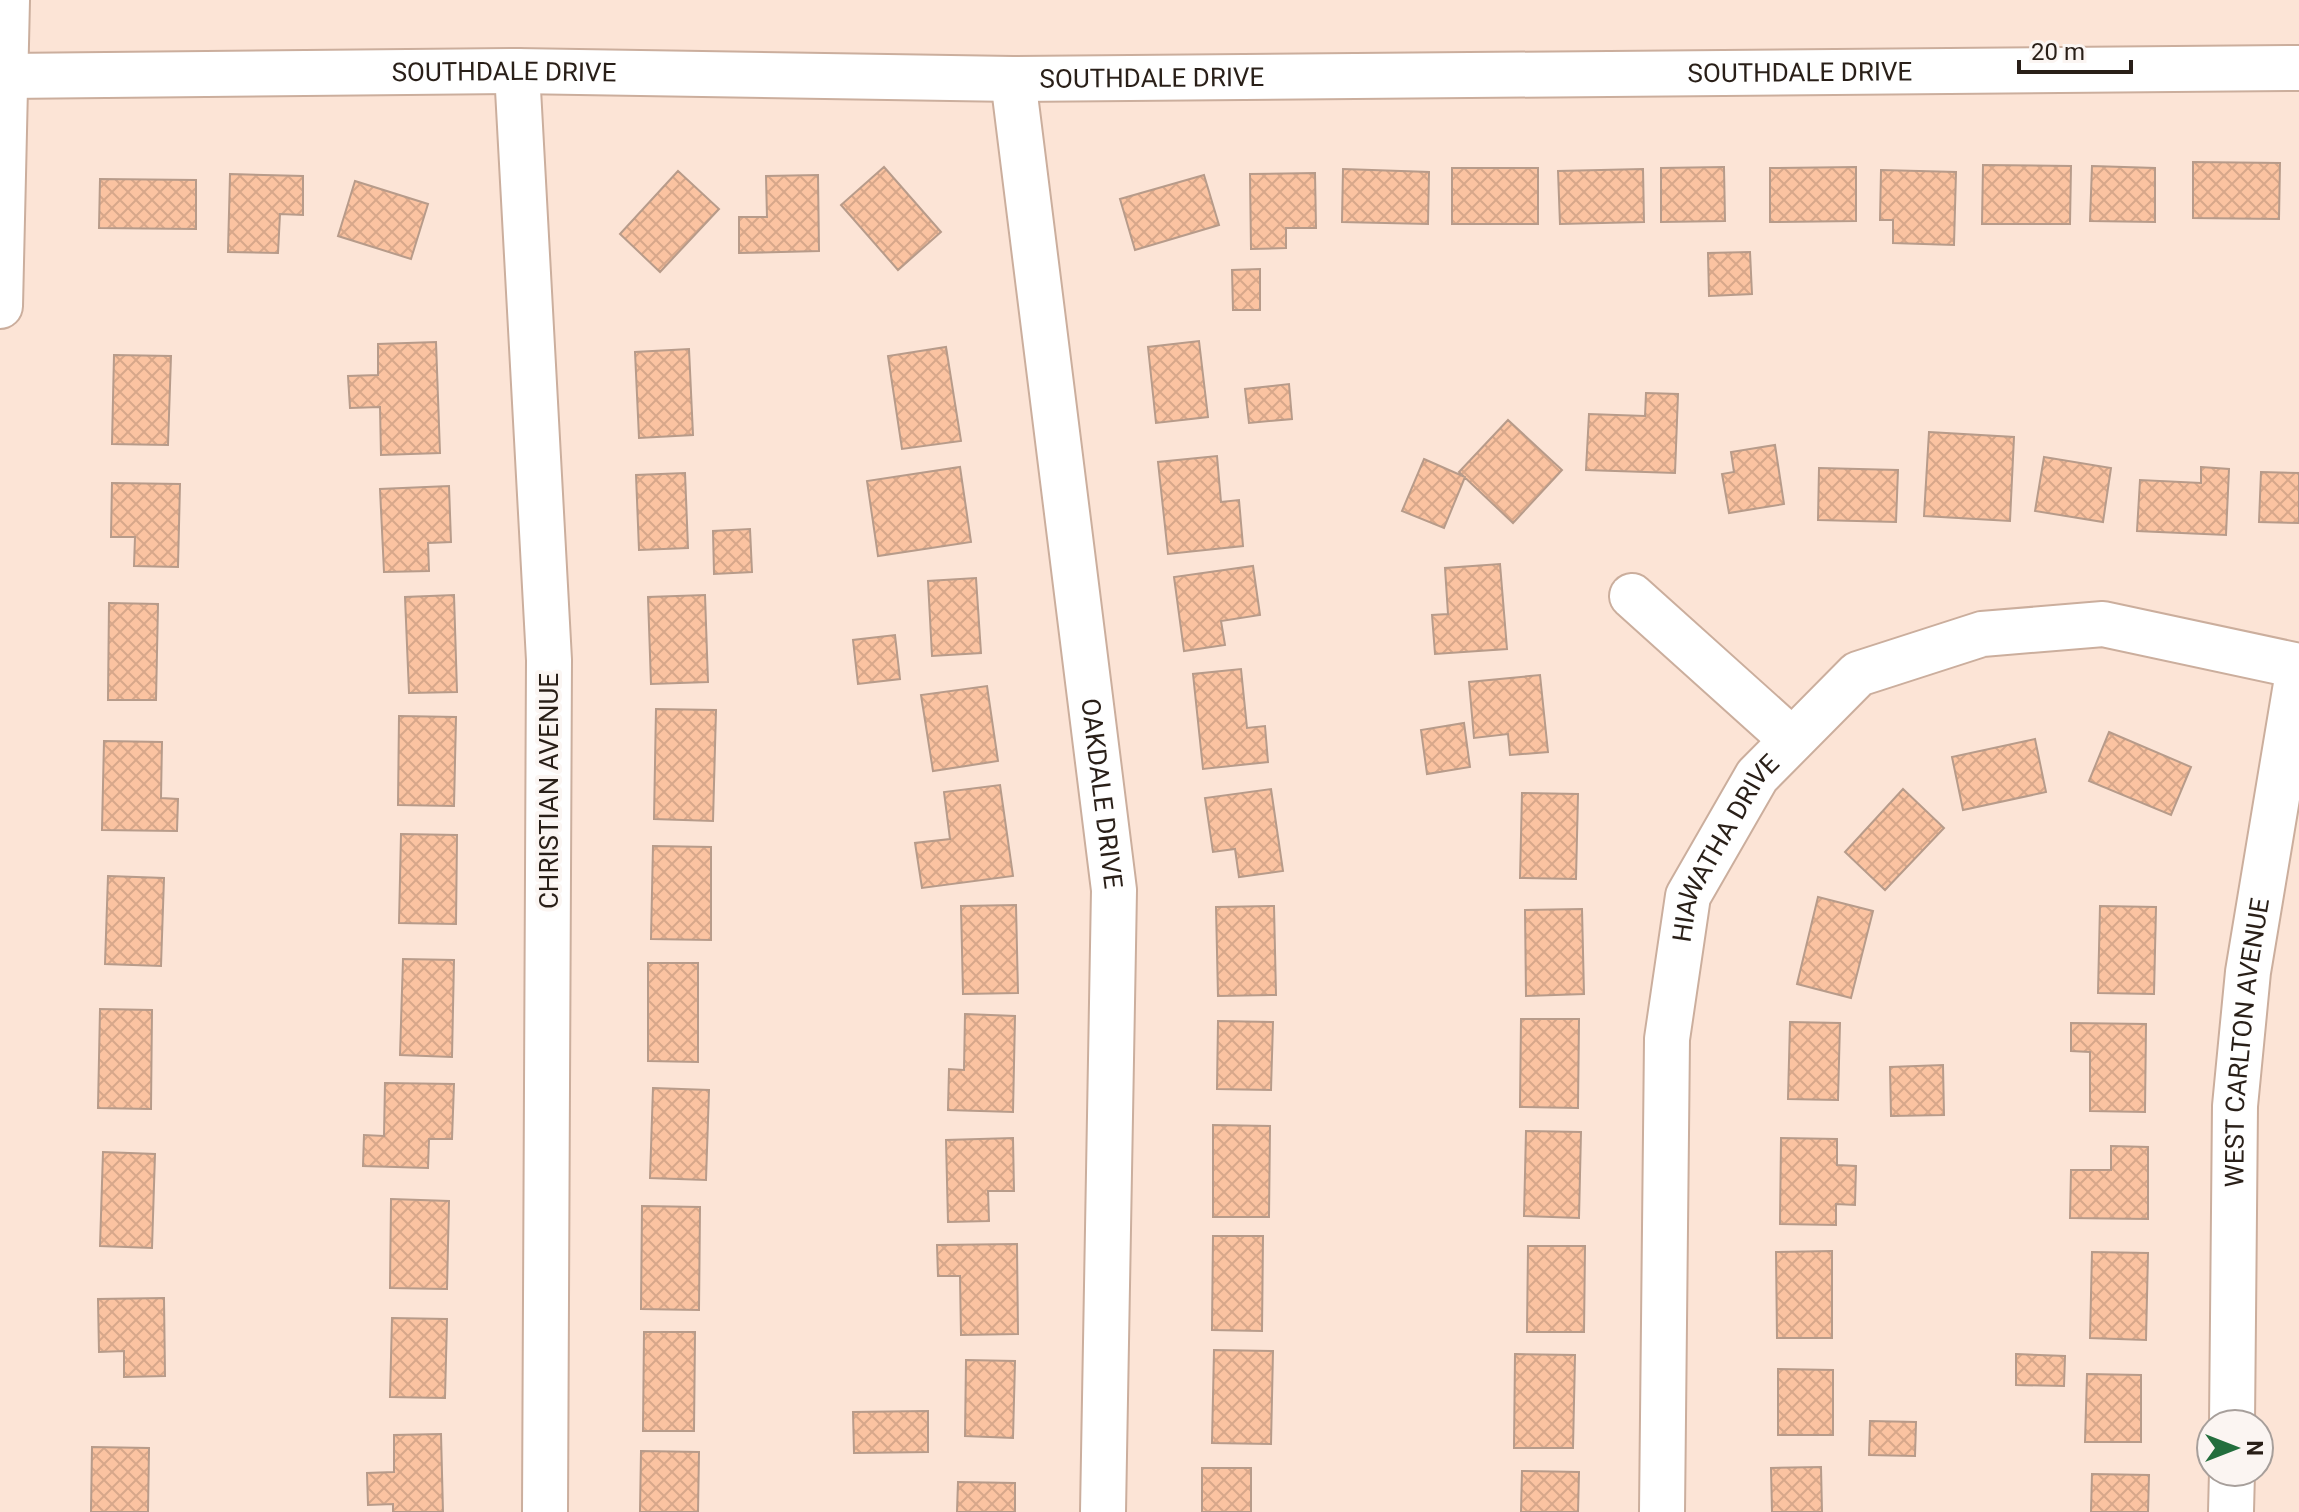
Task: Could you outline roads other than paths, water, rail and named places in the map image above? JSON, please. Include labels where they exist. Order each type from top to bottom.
[{"type":"street","points":[[0,306],[7,0]]},
{"type":"street","name":"SOUTHDALE DRIVE","points":[[6,76],[517,71],[1013,79],[2299,68]]},
{"type":"street","name":"CHRISTIAN AVENUE","points":[[517,71],[549,660],[545,1512]]},
{"type":"street","name":"OAKDALE DRIVE","points":[[1013,79],[1114,890],[1103,1512]]},
{"type":"street","points":[[1632,596],[1792,740]]},
{"type":"street","name":"HIAWATHA DRIVE","points":[[1662,1512],[1667,1039],[1688,896],[1757,776],[1858,674],[1982,634],[2103,624],[2299,666]]},
{"type":"street","name":"WEST CARLTON AVENUE","points":[[2232,1408],[2235,1106],[2248,972],[2299,666]]},
{"type":"street","points":[[2231,1512],[2232,1488]]}]
